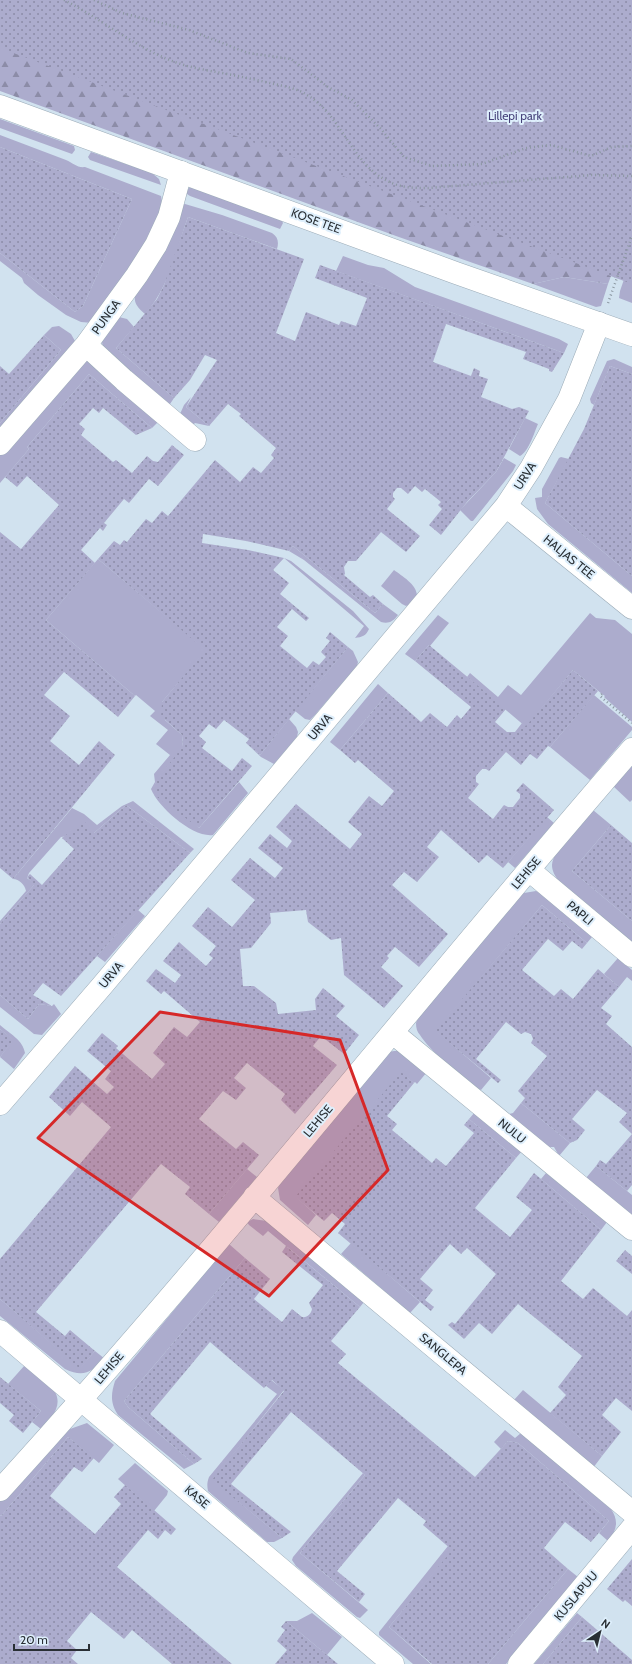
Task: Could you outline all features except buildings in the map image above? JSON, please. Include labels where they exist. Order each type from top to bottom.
[{"type":"street","name":"KOSE TEE","points":[[0,106],[456,273],[632,335]]},
{"type":"street","name":"PUNGA","points":[[0,444],[86,345],[137,275],[156,245],[169,217],[181,172]]},
{"type":"street","name":"URVA","points":[[0,1104],[106,981],[506,506],[531,468],[570,399],[600,324]]},
{"type":"street","points":[[86,345],[124,380],[195,440]]},
{"type":"street","name":"HALJAS TEE","points":[[506,506],[632,608]]},
{"type":"street","name":"LEHISE","points":[[0,1490],[82,1399],[632,749]]},
{"type":"street","name":"PAPLI","points":[[529,870],[632,956]]},
{"type":"street","name":"NULU","points":[[393,1033],[632,1229]]},
{"type":"street","name":"SANGLEPA","points":[[254,1197],[632,1512]]},
{"type":"street","name":"KASE","points":[[0,1331],[393,1664]]},
{"type":"street","name":"KUSLAPUU","points":[[519,1664],[632,1528]]},
{"type":"path","points":[[64,0],[120,34],[157,54],[184,65],[285,86],[307,94],[319,103],[331,116],[359,156],[372,171],[392,183],[408,187],[428,188],[592,175],[632,176]]},
{"type":"path","points":[[94,0],[106,7],[122,13],[189,30],[248,53],[291,59],[328,87],[352,100],[381,129],[404,157],[432,166],[482,164],[526,148],[551,145],[591,156],[612,147],[632,146]]},
{"type":"path","points":[[600,324],[632,236]]},
{"type":"path","points":[[602,694],[600,696],[632,723]]},
{"type":"highlighted area","points":[[160,1012],[340,1040],[388,1170],[269,1296],[38,1138]]},
{"type":"green space","points":[[0,0],[623,244],[608,284],[564,277],[533,284],[396,236],[0,91]]},
{"type":"green space","name":"Lillepi park","points":[[0,0],[632,0],[632,284],[0,48]]},
{"type":"green space","points":[[0,119],[74,146],[75,150],[72,154],[0,128]]},
{"type":"green space","points":[[0,135],[66,160],[77,166],[85,167],[161,196],[161,208],[156,224],[147,242],[124,279],[93,323],[81,322],[66,315],[38,295],[24,283],[22,278],[0,261],[0,253],[75,312],[83,306],[132,199],[0,147]]},
{"type":"green space","points":[[0,147],[132,199],[83,306],[75,312],[0,253]]},
{"type":"green space","points":[[91,152],[152,173],[159,179],[161,185],[90,160],[88,157]]},
{"type":"green space","points":[[190,187],[282,221],[283,223],[280,229],[190,196],[187,194],[187,190]]},
{"type":"green space","points":[[185,204],[222,215],[272,233],[278,240],[277,249],[188,217],[166,281],[153,304],[145,314],[136,303],[136,288],[181,205]]},
{"type":"green space","points":[[188,217],[304,259],[276,333],[295,341],[306,312],[339,325],[341,321],[356,326],[367,298],[315,278],[320,265],[564,353],[552,372],[549,371],[549,369],[523,359],[526,352],[446,324],[433,362],[471,376],[474,368],[480,371],[479,376],[488,379],[481,397],[512,409],[519,407],[529,411],[496,472],[467,502],[441,535],[429,525],[442,509],[438,505],[441,502],[425,489],[422,492],[415,486],[408,494],[401,488],[397,488],[393,493],[393,497],[395,499],[387,509],[420,536],[406,552],[381,532],[356,561],[348,561],[344,567],[344,575],[370,597],[373,595],[383,604],[375,613],[293,546],[289,551],[246,541],[203,534],[202,543],[248,550],[284,558],[273,570],[289,583],[280,594],[309,618],[306,621],[292,609],[277,627],[288,636],[280,646],[307,668],[313,661],[319,665],[326,657],[321,652],[330,641],[326,638],[330,632],[348,647],[260,755],[246,743],[249,739],[224,720],[216,729],[209,724],[199,736],[206,742],[202,748],[232,771],[242,758],[252,766],[199,828],[157,797],[155,782],[183,746],[182,735],[161,716],[162,702],[205,650],[98,559],[114,541],[120,545],[124,540],[127,542],[146,519],[152,523],[162,511],[168,516],[215,460],[240,482],[253,467],[261,473],[274,458],[271,455],[276,448],[239,416],[241,414],[228,404],[209,426],[186,407],[217,360],[205,355],[190,380],[174,398],[116,348],[157,299],[164,285]]},
{"type":"green space","points":[[343,256],[368,265],[384,268],[415,287],[559,339],[568,344],[564,353],[336,271]]},
{"type":"green space","points":[[632,256],[632,303],[619,298]]},
{"type":"green space","points":[[564,277],[608,284],[601,306],[596,307],[533,284]]},
{"type":"green space","points":[[119,317],[127,319],[134,327],[116,348],[174,398],[168,407],[105,355],[101,338]]},
{"type":"green space","points":[[59,326],[71,334],[75,341],[0,432],[0,423],[61,350],[44,335],[52,327]]},
{"type":"green space","points":[[44,335],[61,350],[0,423],[0,366],[9,374]]},
{"type":"green space","points":[[84,358],[160,420],[152,428],[89,374],[27,447],[29,449],[0,483],[0,454]]},
{"type":"green space","points":[[614,359],[632,367],[632,374],[610,366],[594,405],[591,403],[590,399],[607,361]]},
{"type":"green space","points":[[610,366],[632,374],[632,576],[545,503],[584,429]]},
{"type":"green space","points":[[89,374],[152,428],[136,435],[103,408],[99,413],[93,408],[79,424],[85,429],[81,435],[113,462],[116,460],[132,473],[147,456],[153,461],[158,462],[172,445],[184,455],[158,486],[149,479],[129,503],[124,499],[104,523],[107,525],[103,531],[100,528],[81,550],[95,563],[46,620],[135,696],[118,717],[64,672],[44,695],[70,716],[50,741],[79,765],[99,741],[115,755],[13,879],[0,868],[0,532],[21,549],[59,505],[27,476],[17,487],[5,477],[29,449],[27,447]]},
{"type":"green space","points":[[191,397],[186,407],[209,426],[195,423],[192,426],[180,414],[184,405]]},
{"type":"green space","points":[[525,418],[538,424],[529,446],[520,456],[509,449]]},
{"type":"green space","points":[[504,458],[516,465],[513,471],[473,521],[471,521],[460,510],[496,472]]},
{"type":"green space","points":[[559,458],[569,459],[545,503],[632,576],[632,593],[548,524],[537,509],[535,498],[542,497],[542,489]]},
{"type":"green space","points":[[293,546],[375,613],[383,604],[398,615],[390,622],[381,622],[304,560],[289,551]]},
{"type":"green space","points":[[284,558],[291,561],[353,611],[369,629],[367,633],[362,637],[355,638],[364,626]]},
{"type":"green space","points":[[98,559],[206,650],[162,702],[165,720],[182,735],[183,747],[155,783],[199,828],[239,782],[248,793],[213,835],[205,835],[186,827],[168,812],[151,789],[155,782],[154,774],[170,755],[156,744],[168,730],[150,716],[155,711],[136,695],[135,696],[46,620]]},
{"type":"green space","points":[[394,570],[408,581],[416,591],[417,595],[406,606],[381,586]]},
{"type":"green space","points":[[590,613],[596,618],[615,620],[632,634],[632,722],[604,697],[605,696],[573,670],[526,727],[467,677],[470,673],[498,697],[508,685],[521,695]]},
{"type":"green space","points":[[438,615],[449,623],[415,661],[405,654]]},
{"type":"green space","points":[[429,645],[506,709],[495,722],[507,732],[515,732],[522,723],[526,726],[573,670],[598,691],[550,747],[548,746],[537,759],[530,754],[521,765],[506,752],[489,771],[482,769],[476,776],[476,782],[479,784],[468,798],[493,819],[504,805],[513,807],[520,798],[520,794],[516,791],[523,783],[554,810],[503,868],[487,855],[479,863],[441,830],[427,847],[439,857],[417,882],[404,872],[392,885],[448,934],[419,967],[395,947],[387,956],[389,958],[381,967],[403,986],[384,1008],[344,975],[341,938],[331,940],[308,922],[306,910],[270,913],[271,923],[251,948],[240,949],[243,986],[254,986],[276,1003],[278,1014],[316,1010],[315,999],[323,988],[345,1006],[336,1016],[359,1035],[344,1054],[321,1036],[313,1046],[337,1065],[295,1114],[281,1100],[285,1094],[247,1063],[234,1078],[246,1088],[236,1100],[223,1091],[199,1119],[236,1149],[243,1142],[259,1155],[209,1214],[185,1194],[190,1187],[161,1164],[36,1312],[65,1336],[70,1330],[95,1351],[80,1369],[0,1299],[0,1259],[111,1127],[82,1102],[70,1116],[49,1097],[75,1066],[107,1094],[114,1087],[105,1079],[111,1071],[87,1051],[102,1033],[118,1046],[116,1048],[152,1079],[165,1064],[153,1053],[174,1027],[187,1037],[200,1022],[164,991],[161,994],[146,981],[156,969],[175,983],[181,975],[163,961],[179,942],[206,966],[213,958],[209,955],[216,946],[192,926],[208,907],[232,927],[255,900],[231,880],[250,858],[275,878],[283,868],[258,848],[270,834],[287,848],[292,841],[276,827],[296,804],[350,849],[362,834],[348,822],[369,796],[382,806],[394,791],[358,760],[355,763],[340,750],[388,693],[421,722],[430,713],[447,727],[457,715],[461,719],[471,707],[415,661]]},
{"type":"green space","points":[[348,647],[353,651],[358,662],[357,666],[314,716],[310,720],[305,719],[295,711]]},
{"type":"green space","points":[[378,684],[388,693],[340,750],[330,742]]},
{"type":"green space","points":[[594,695],[632,727],[632,730],[590,780],[550,747]]},
{"type":"green space","points":[[289,719],[296,727],[298,732],[297,737],[274,764],[261,757],[246,743],[260,755]]},
{"type":"green space","points":[[632,764],[632,800],[630,802],[613,786]]},
{"type":"green space","points":[[133,801],[194,849],[190,853],[126,805],[94,833],[61,837],[29,873],[27,878],[35,884],[0,924],[0,921],[26,891],[21,883],[13,879],[72,808],[84,814],[97,825],[122,806]]},
{"type":"green space","points":[[126,805],[190,853],[61,996],[43,983],[33,995],[52,1006],[39,1004],[28,1019],[0,995],[0,924],[34,885],[27,877],[30,874],[42,885],[74,849],[62,838],[84,821],[94,833]]},
{"type":"green space","points":[[593,810],[611,825],[572,871],[632,921],[632,945],[558,880],[553,869],[552,865],[557,851]]},
{"type":"green space","points":[[547,817],[554,823],[515,868],[508,862]]},
{"type":"green space","points":[[611,825],[632,843],[632,921],[572,871]]},
{"type":"green space","points":[[536,891],[542,894],[592,937],[587,943],[542,905],[436,1031],[491,1078],[481,1090],[458,1073],[431,1049],[418,1033],[416,1023],[418,1018],[519,896],[524,893]]},
{"type":"green space","points":[[542,905],[587,943],[582,949],[572,941],[563,951],[548,939],[522,970],[554,996],[561,989],[573,999],[598,969],[619,987],[601,1008],[612,1016],[606,1024],[632,1047],[632,1134],[619,1122],[627,1113],[597,1090],[572,1119],[585,1130],[577,1140],[570,1143],[521,1103],[525,1098],[518,1091],[547,1056],[531,1043],[533,1039],[531,1034],[525,1032],[521,1034],[506,1022],[476,1059],[501,1080],[498,1083],[435,1031]]},
{"type":"green space","points":[[138,910],[145,916],[105,962],[97,956]]},
{"type":"green space","points":[[618,958],[632,970],[632,981],[627,977],[619,987],[604,974]]},
{"type":"green space","points":[[0,995],[28,1019],[39,1004],[52,1006],[54,1004],[61,1014],[42,1035],[34,1034],[0,1007]]},
{"type":"green space","points":[[0,1025],[15,1037],[24,1048],[25,1053],[14,1069],[0,1057],[13,1040],[0,1029]]},
{"type":"green space","points":[[0,1029],[14,1040],[0,1057]]},
{"type":"green space","points":[[398,1051],[427,1072],[417,1084],[401,1073],[296,1197],[316,1215],[308,1225],[280,1200],[278,1188],[281,1181],[389,1052]]},
{"type":"green space","points":[[401,1072],[414,1083],[387,1116],[397,1124],[392,1130],[432,1163],[436,1158],[446,1166],[474,1133],[464,1125],[469,1119],[516,1158],[475,1208],[510,1237],[532,1210],[516,1197],[534,1173],[601,1230],[561,1281],[583,1299],[593,1288],[627,1316],[632,1310],[632,1411],[616,1398],[602,1415],[621,1432],[602,1456],[550,1413],[566,1395],[558,1387],[582,1356],[518,1304],[492,1334],[479,1323],[464,1339],[448,1325],[452,1322],[455,1324],[496,1274],[467,1248],[461,1254],[450,1244],[420,1279],[433,1290],[425,1300],[434,1307],[431,1311],[338,1233],[345,1224],[332,1213],[324,1221],[295,1197]]},
{"type":"green space","points":[[521,1103],[570,1143],[559,1156],[554,1147],[547,1147],[509,1114],[513,1113]]},
{"type":"green space","points":[[475,1112],[522,1151],[516,1158],[469,1119]]},
{"type":"green space","points":[[632,1134],[632,1185],[627,1191],[596,1166],[600,1160],[606,1164]]},
{"type":"green space","points":[[596,1166],[632,1195],[632,1217],[586,1178]]},
{"type":"green space","points":[[247,1169],[257,1177],[219,1222],[209,1214]]},
{"type":"green space","points":[[546,1173],[607,1222],[601,1230],[541,1179]]},
{"type":"green space","points":[[253,1219],[267,1221],[364,1302],[360,1307],[268,1231],[263,1236],[247,1222]]},
{"type":"green space","points":[[351,1243],[420,1302],[410,1313],[341,1254]]},
{"type":"green space","points":[[229,1244],[245,1258],[124,1401],[128,1407],[194,1464],[184,1469],[118,1415],[112,1402],[113,1390],[115,1381]]},
{"type":"green space","points":[[286,1246],[360,1307],[331,1341],[346,1354],[338,1363],[475,1477],[508,1441],[518,1443],[609,1521],[591,1542],[565,1522],[544,1548],[568,1569],[488,1664],[432,1664],[389,1627],[452,1550],[423,1525],[426,1521],[398,1498],[337,1571],[365,1594],[359,1602],[300,1553],[365,1475],[291,1412],[231,1484],[291,1532],[282,1538],[212,1480],[284,1391],[272,1380],[264,1388],[210,1342],[150,1414],[202,1459],[194,1464],[128,1407],[124,1401],[245,1258],[270,1279],[254,1299],[282,1322],[292,1309],[302,1317],[306,1317],[312,1309],[309,1303],[323,1285],[282,1252]]},
{"type":"green space","points":[[625,1250],[632,1256],[632,1274],[616,1261]]},
{"type":"green space","points":[[0,1299],[80,1368],[95,1351],[105,1359],[96,1367],[87,1372],[77,1373],[65,1369],[0,1316]]},
{"type":"green space","points":[[25,1365],[54,1390],[57,1396],[58,1401],[55,1411],[49,1421],[41,1429],[32,1422],[41,1411],[8,1384]]},
{"type":"green space","points":[[0,1377],[41,1411],[23,1433],[9,1421],[14,1415],[0,1403]]},
{"type":"green space","points":[[271,1380],[284,1390],[213,1480],[282,1538],[274,1542],[267,1542],[208,1491],[207,1484],[209,1477],[277,1394],[266,1386]]},
{"type":"green space","points":[[523,1390],[602,1456],[593,1468],[514,1400]]},
{"type":"green space","points":[[87,1423],[114,1445],[99,1463],[68,1437],[1,1516],[0,1501],[61,1434]]},
{"type":"green space","points":[[505,1430],[515,1438],[521,1433],[611,1509],[614,1513],[616,1525],[608,1541],[599,1533],[609,1521],[518,1443],[508,1441],[501,1449],[494,1442]]},
{"type":"green space","points":[[68,1437],[94,1458],[82,1472],[74,1467],[50,1496],[95,1534],[121,1504],[114,1497],[125,1485],[176,1529],[171,1535],[165,1530],[158,1539],[148,1530],[117,1567],[232,1664],[172,1664],[132,1630],[124,1639],[91,1612],[67,1641],[77,1650],[71,1658],[78,1664],[0,1664],[0,1515],[1,1516]]},
{"type":"green space","points":[[135,1463],[168,1491],[167,1495],[154,1511],[118,1479]]},
{"type":"green space","points":[[363,1473],[365,1475],[300,1553],[368,1610],[360,1618],[296,1566],[292,1560]]},
{"type":"green space","points":[[448,1546],[453,1550],[389,1627],[431,1664],[413,1664],[379,1635],[379,1632]]},
{"type":"green space","points":[[632,1559],[632,1606],[625,1600],[623,1602],[607,1589]]},
{"type":"green space","points":[[568,1569],[578,1577],[506,1664],[488,1664]]},
{"type":"green space","points":[[312,1613],[342,1637],[327,1655],[286,1621],[297,1621]]},
{"type":"green space","points":[[577,1613],[582,1617],[543,1664],[534,1664]]},
{"type":"green space","points":[[582,1617],[632,1660],[632,1664],[543,1664]]},
{"type":"green space","points":[[286,1621],[338,1664],[275,1664],[287,1650],[277,1641],[285,1630],[281,1627]]}]
